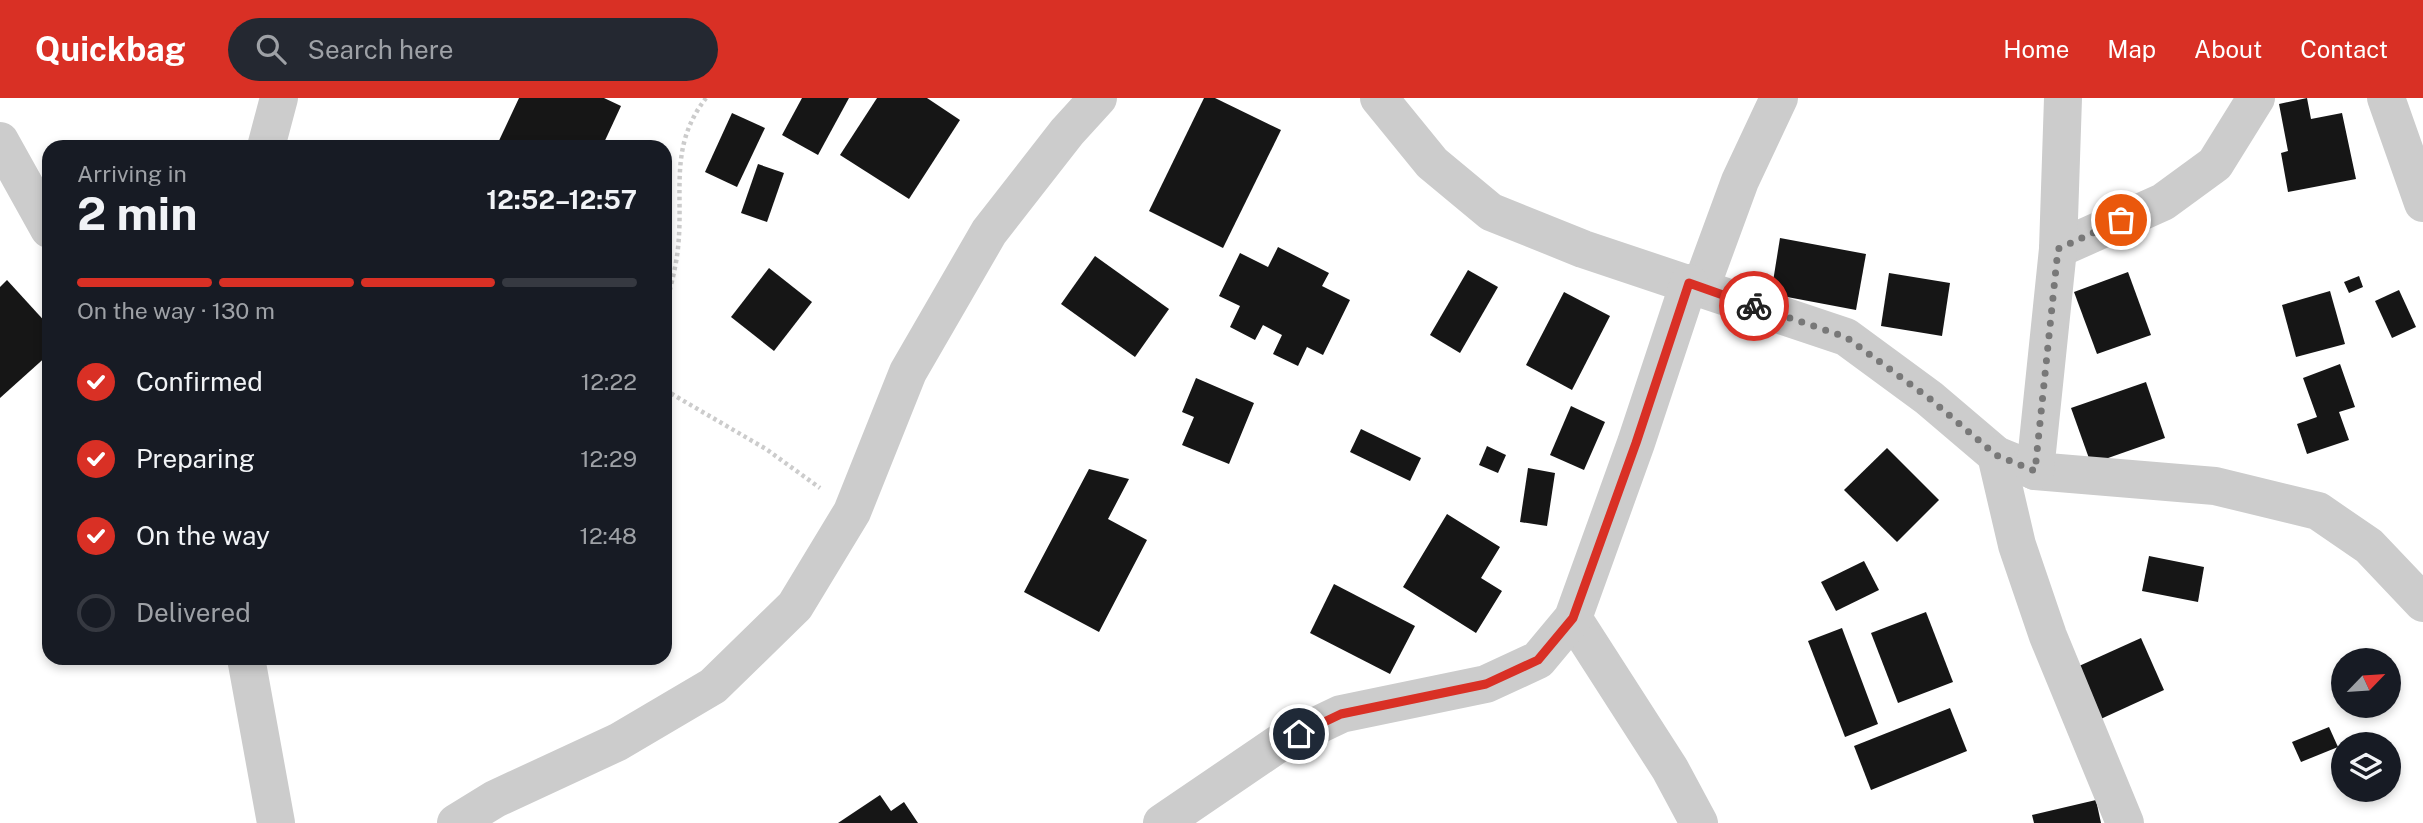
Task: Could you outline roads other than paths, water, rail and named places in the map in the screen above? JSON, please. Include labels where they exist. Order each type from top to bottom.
[{"type":"street","points":[[268,140],[279,98]]},
{"type":"street","points":[[456,823],[495,799],[618,742],[713,686],[795,606],[852,512],[908,372],[989,232],[1067,131],[1098,98]]},
{"type":"street","points":[[1162,823],[1278,744],[1341,714],[1486,684],[1538,660],[1573,618],[1695,285],[1779,98]]},
{"type":"street","points":[[2035,471],[2058,249],[2063,98]]},
{"type":"street","points":[[2058,249],[2163,201],[2214,164],[2256,98]]},
{"type":"street","points":[[2386,98],[2397,138],[2423,203]]},
{"type":"street","points":[[1384,101],[1432,163],[1491,212],[1583,249],[1846,337],[1929,398],[1996,455],[2035,471],[2215,485],[2318,511],[2369,546],[2423,603]]},
{"type":"street","points":[[0,141],[42,216]]},
{"type":"street","points":[[1996,455],[2017,545],[2049,636],[2125,823]]},
{"type":"street","points":[[1573,618],[1670,769],[1699,823]]},
{"type":"street","points":[[247,665],[276,823]]}]
